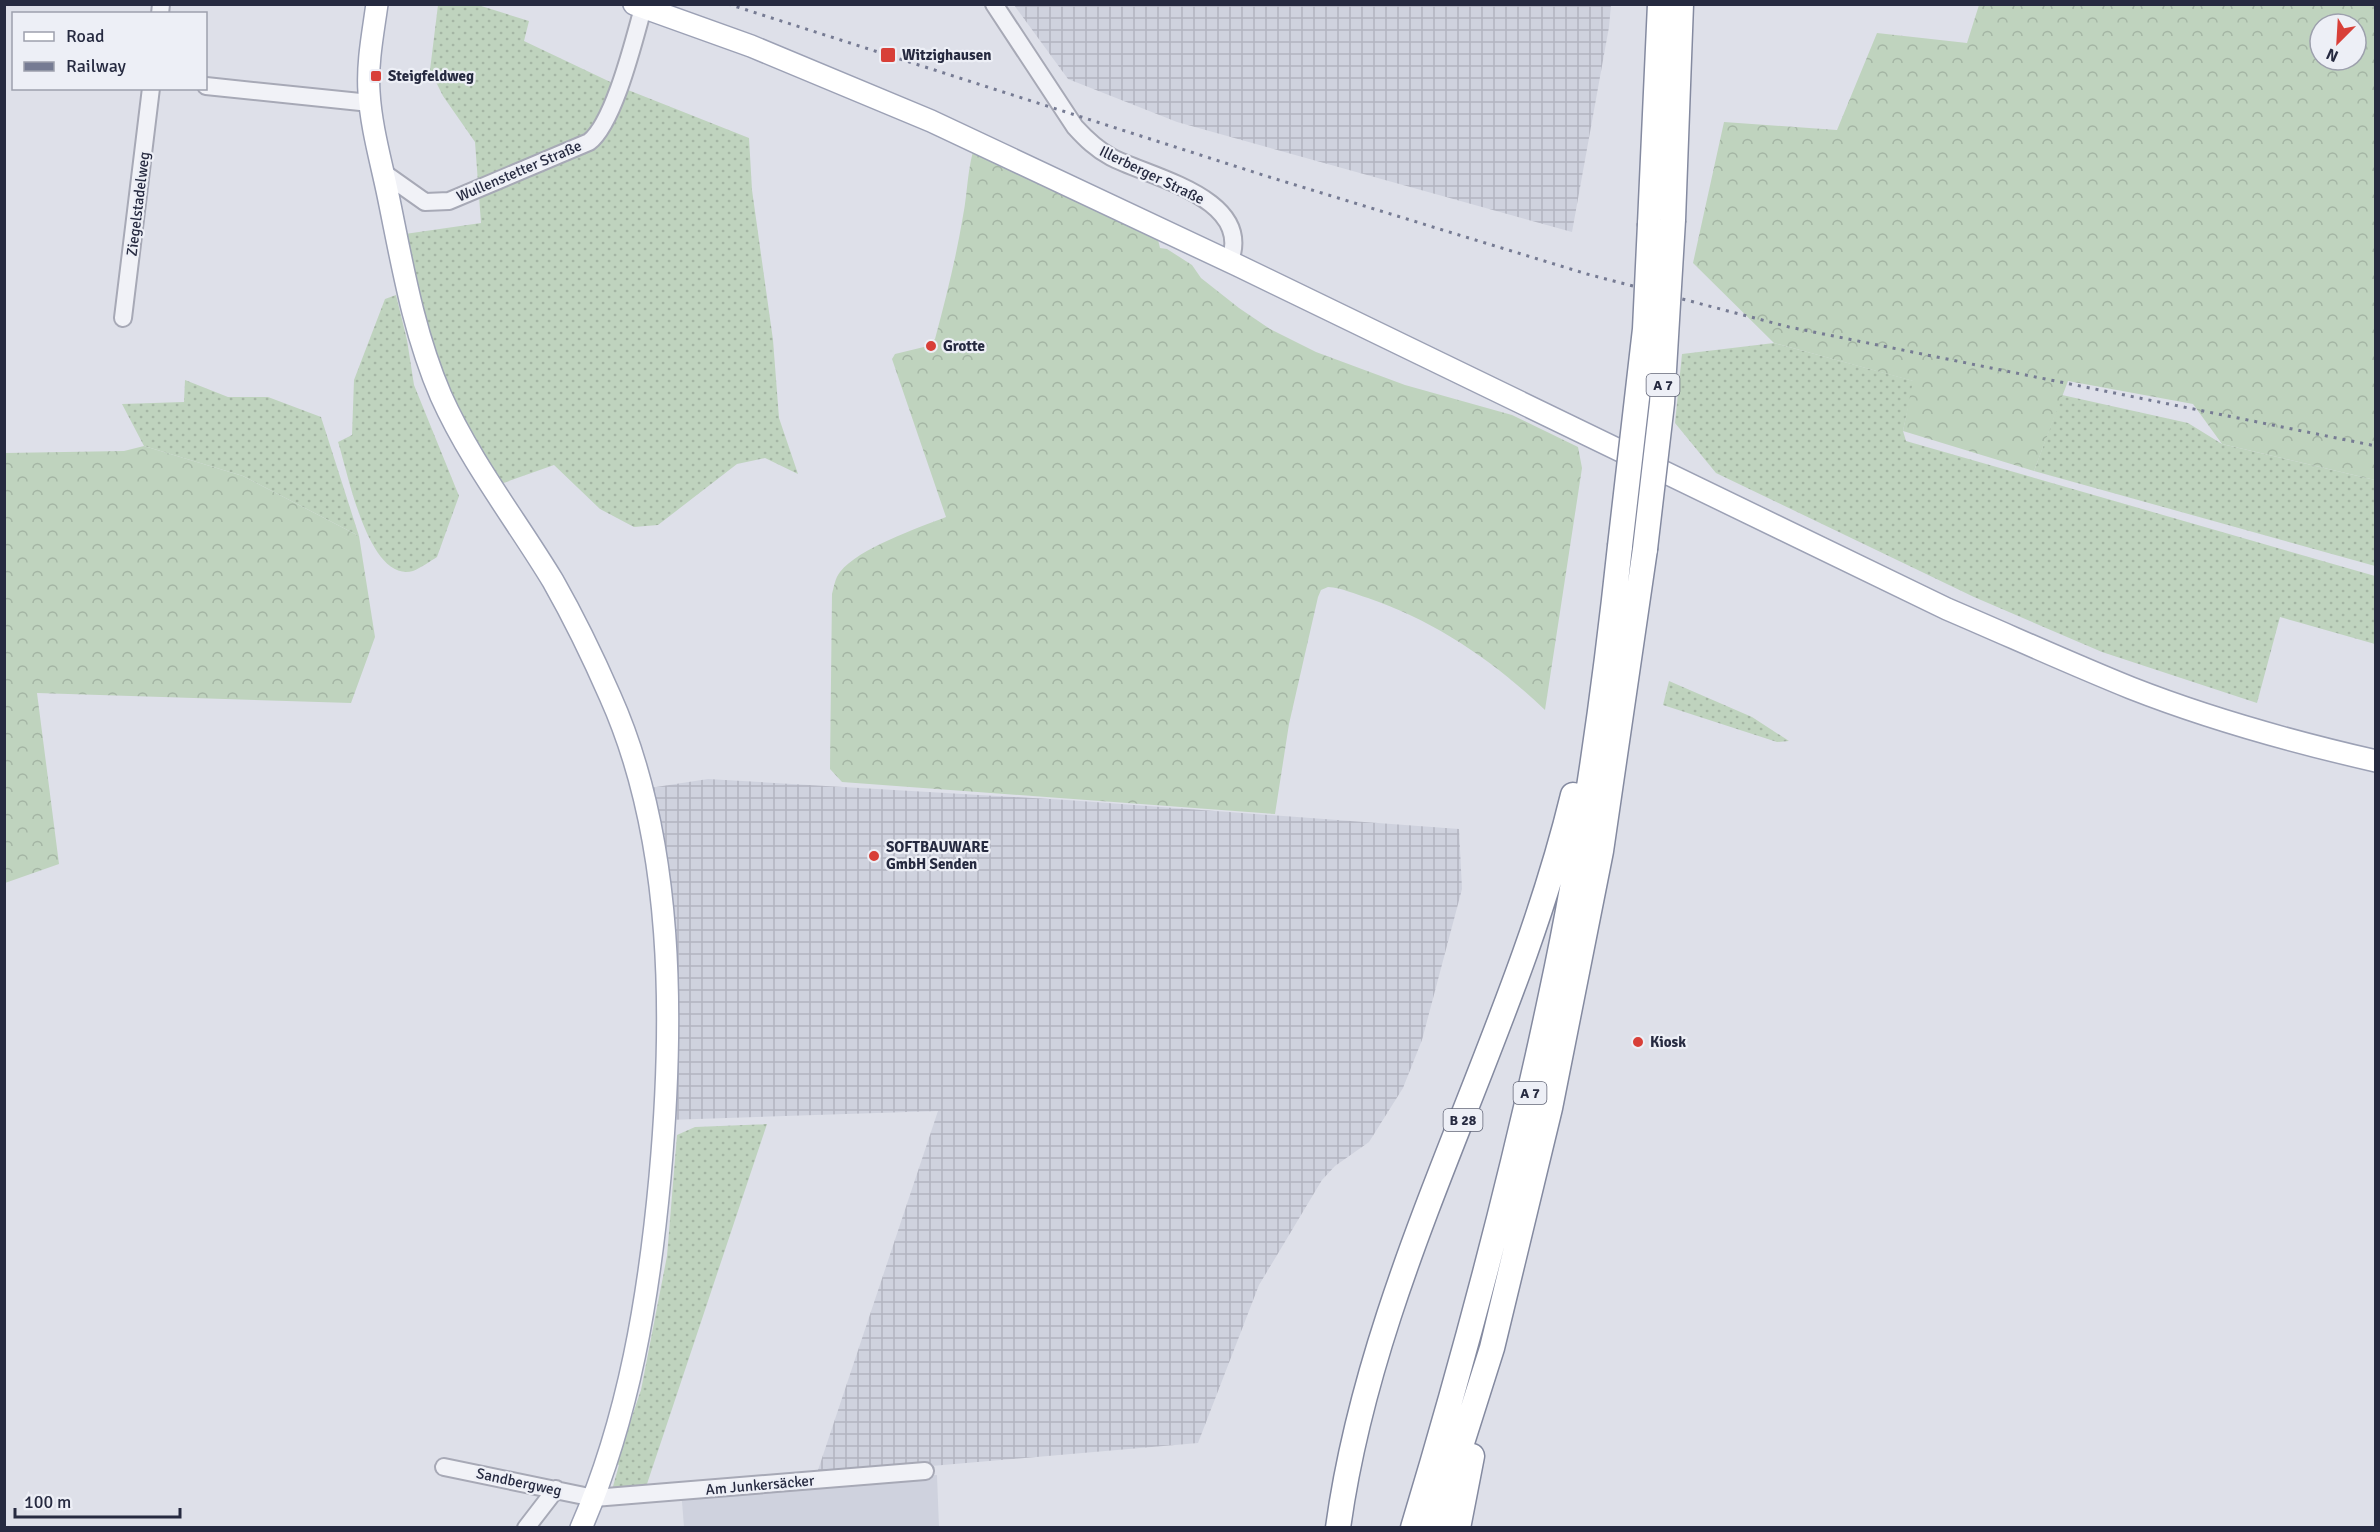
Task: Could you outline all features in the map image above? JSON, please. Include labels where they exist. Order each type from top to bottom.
[{"type":"highway","name":"A 7","points":[[1436,1527],[1492,1348],[1573,997],[1603,839],[1646,549],[1662,403],[1660,4]]},
{"type":"highway","name":"A 7","points":[[1413,1527],[1458,1377],[1519,1140],[1552,993],[1580,846],[1609,650],[1645,329],[1662,221],[1681,4]]},
{"type":"highway","name":"B 28","points":[[1338,1527],[1363,1402],[1389,1312],[1529,949],[1563,838],[1598,684],[1609,650]]},
{"type":"highway","points":[[1458,1527],[1494,1366],[1492,1348]]},
{"type":"main road","points":[[377,4],[370,60],[370,103],[405,282],[420,336],[442,397],[488,479],[569,609],[611,699],[640,788],[655,859],[665,924],[668,966],[665,1122],[645,1303],[607,1461],[581,1527]]},
{"type":"main road","points":[[638,6],[751,46],[931,121],[1230,261],[1968,618],[2132,688],[2206,715],[2376,761]]},
{"type":"street","name":"Illerberger Straße","points":[[994,4],[1075,127],[1091,145],[1112,158],[1193,193],[1218,208],[1233,235],[1235,248],[1230,261]]},
{"type":"street","name":"Wullenstetter Straße","points":[[384,173],[425,202],[449,201],[589,142],[597,136],[607,117],[638,6]]},
{"type":"street","points":[[207,86],[370,103]]},
{"type":"street","name":"Ziegelstadelweg","points":[[123,318],[151,90]]},
{"type":"street","name":"Sandbergweg","points":[[444,1467],[594,1498]]},
{"type":"street","name":"Am Junkersäcker","points":[[594,1498],[925,1471]]},
{"type":"street","points":[[526,1527],[556,1490]]},
{"type":"shaded area","points":[[1014,5],[1611,5],[1572,232],[1177,122],[1068,79]]},
{"type":"shaded area","points":[[708,779],[1067,800],[1459,829],[1462,889],[1422,1040],[1403,1088],[1369,1142],[1335,1166],[1322,1180],[1259,1285],[1198,1443],[816,1476],[938,1111],[667,1120],[669,1017],[643,789]]},
{"type":"shaded area","points":[[937,1475],[939,1527],[684,1527],[681,1489]]},
{"type":"green space","points":[[438,5],[478,5],[529,21],[524,41],[623,88],[749,138],[752,190],[773,340],[779,418],[798,474],[765,458],[737,464],[658,525],[634,527],[600,509],[554,465],[495,486],[444,396],[398,235],[481,223],[475,142],[443,96],[430,70]]},
{"type":"green space","points":[[1979,5],[2375,5],[2375,480],[2222,444],[2193,404],[2068,381],[2034,471],[1903,431],[1913,381],[1774,343],[1693,263],[1724,122],[1837,130],[1877,33],[1967,43]]},
{"type":"green space","points":[[976,142],[1155,227],[1160,248],[1167,249],[1192,265],[1201,278],[1270,329],[1316,352],[1405,385],[1512,415],[1578,447],[1582,468],[1545,710],[1484,659],[1440,631],[1393,607],[1348,591],[1328,587],[1321,590],[1318,597],[1289,724],[1275,814],[842,782],[830,769],[832,594],[840,572],[849,563],[875,547],[946,517],[892,359],[895,354],[928,346],[935,339],[957,247],[969,170]]},
{"type":"green space","points":[[396,295],[407,340],[414,385],[459,496],[437,557],[413,571],[397,570],[384,560],[372,543],[354,499],[338,442],[352,435],[354,380],[385,299]]},
{"type":"green space","points":[[1774,343],[1914,381],[1903,431],[1906,441],[2375,576],[2375,644],[2280,617],[2257,703],[2102,652],[1974,597],[1716,473],[1675,423],[1682,354]]},
{"type":"green space","points":[[185,380],[228,397],[268,397],[321,417],[359,536],[243,476],[144,446],[122,404],[184,402]]},
{"type":"green space","points":[[2062,395],[2188,423],[2222,444],[2375,480],[2375,566],[2034,471]]},
{"type":"green space","points":[[144,446],[243,476],[359,536],[375,637],[351,703],[37,693],[59,864],[5,883],[5,453],[124,451]]},
{"type":"green space","points":[[1669,681],[1752,717],[1789,741],[1777,742],[1663,705]]},
{"type":"green space","points":[[767,1124],[645,1490],[612,1490],[619,1465],[616,1464],[641,1390],[667,1256],[677,1135],[695,1127]]},
{"type":"railway","points":[[728,4],[1266,176],[1587,274],[1789,327],[2376,446]]},
{"type":"place","name":"Witzighausen","points":[[888,55]]},
{"type":"place","name":"Steigfeldweg","points":[[376,76]]},
{"type":"place","name":"Grotte","points":[[931,346]]},
{"type":"place","name":"SOFTBAUWARE GmbH Senden","points":[[874,856]]},
{"type":"place","name":"Kiosk","points":[[1638,1042]]}]
